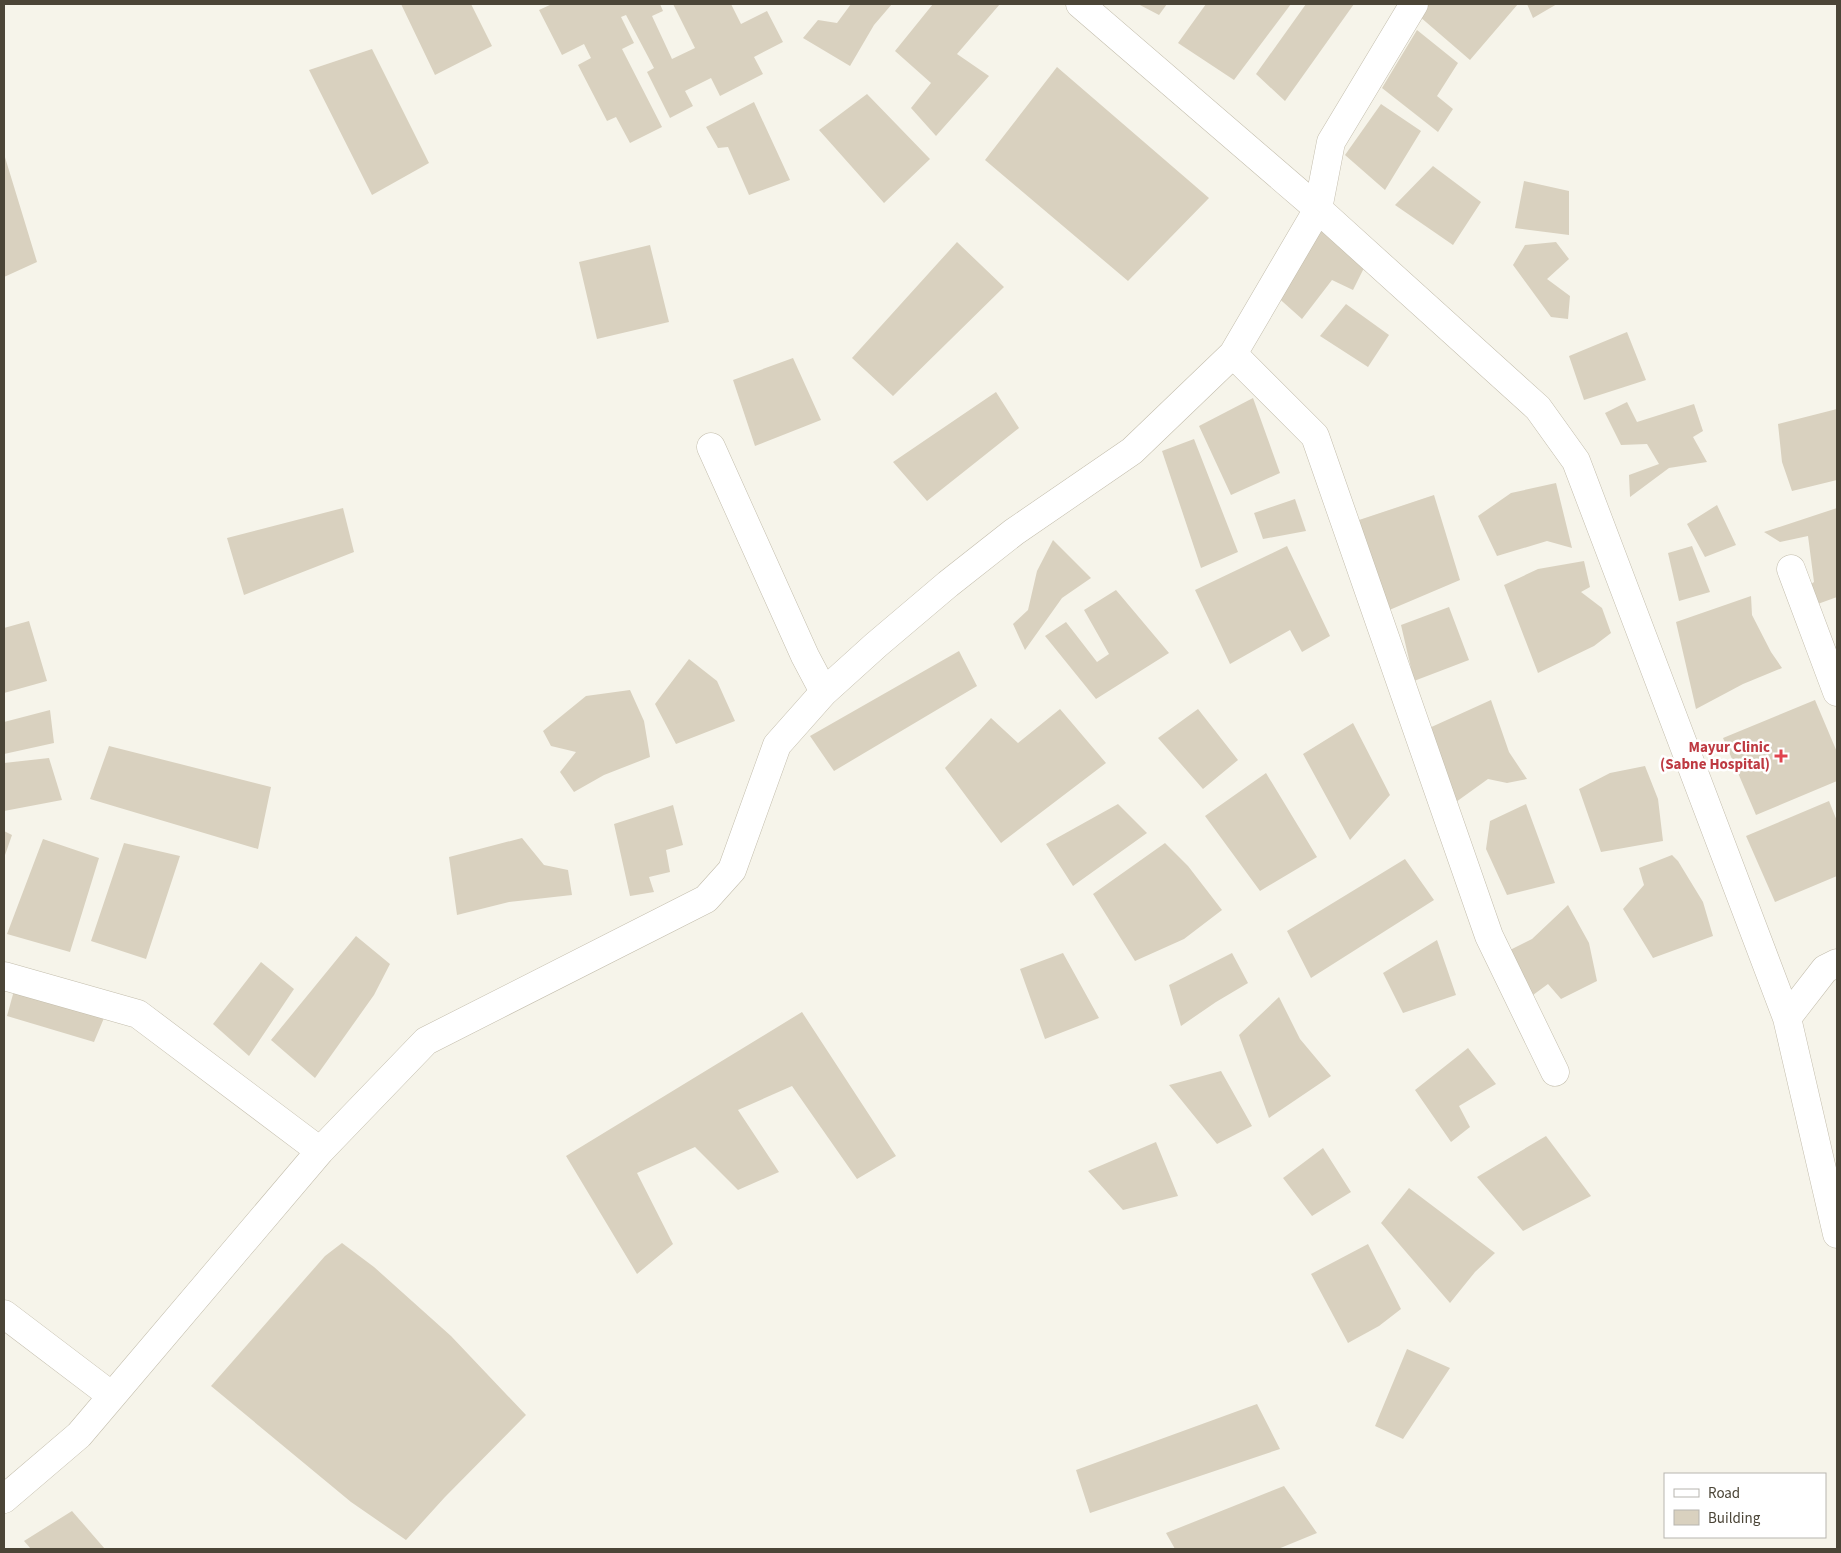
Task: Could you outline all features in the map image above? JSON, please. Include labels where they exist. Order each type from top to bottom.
[{"type":"street","points":[[1080,4],[1318,209],[1538,408],[1576,462],[1787,1018],[1837,1234]]},
{"type":"street","points":[[4,1499],[79,1435],[320,1151],[426,1041],[706,899],[732,870],[777,745],[824,692],[876,645],[1014,532],[1132,451],[1233,354],[1318,209],[1331,142],[1414,4]]},
{"type":"street","points":[[1233,354],[1315,436],[1489,936],[1555,1072]]},
{"type":"street","points":[[711,447],[804,656],[824,692]]},
{"type":"street","points":[[1790,569],[1837,692]]},
{"type":"street","points":[[1787,1018],[1825,969],[1837,963]]},
{"type":"street","points":[[4,976],[138,1014],[320,1151]]},
{"type":"street","points":[[4,1314],[112,1396]]},
{"type":"building","points":[[401,4],[471,4],[492,46],[435,75]]},
{"type":"building","points":[[552,4],[660,4],[663,11],[652,16],[672,59],[695,48],[673,4],[731,4],[741,24],[767,11],[783,42],[754,57],[763,74],[720,96],[711,78],[685,91],[693,106],[670,118],[647,72],[654,68],[626,15],[621,17],[634,43],[622,49],[662,127],[630,143],[616,117],[607,121],[578,65],[591,58],[584,44],[562,55],[539,10]]},
{"type":"building","points":[[851,4],[892,4],[874,25],[850,66],[803,38],[818,20],[837,23]]},
{"type":"building","points":[[933,4],[1000,4],[957,54],[989,76],[936,136],[911,108],[931,83],[895,51]]},
{"type":"building","points":[[1138,4],[1167,4],[1159,15]]},
{"type":"building","points":[[1206,4],[1291,4],[1234,80],[1178,43]]},
{"type":"building","points":[[1306,4],[1354,4],[1285,101],[1256,74]]},
{"type":"building","points":[[1429,4],[1518,4],[1470,60],[1419,16]]},
{"type":"building","points":[[1527,4],[1557,4],[1533,18]]},
{"type":"building","points":[[1417,30],[1458,63],[1437,96],[1453,109],[1438,132],[1382,88]]},
{"type":"building","points":[[372,49],[429,163],[372,195],[309,70]]},
{"type":"building","points":[[1057,67],[1209,198],[1128,281],[985,160]]},
{"type":"building","points":[[867,94],[930,159],[884,203],[819,130]]},
{"type":"building","points":[[754,102],[790,180],[749,195],[728,147],[718,148],[706,127]]},
{"type":"building","points":[[1381,104],[1421,131],[1385,190],[1345,155]]},
{"type":"building","points":[[4,154],[37,262],[4,277]]},
{"type":"building","points":[[1433,166],[1481,202],[1453,245],[1395,205]]},
{"type":"building","points":[[1524,181],[1569,191],[1569,235],[1515,228]]},
{"type":"building","points":[[1319,226],[1365,266],[1353,290],[1332,280],[1302,319],[1274,294]]},
{"type":"building","points":[[957,242],[1004,287],[893,396],[852,358]]},
{"type":"building","points":[[1556,242],[1569,259],[1547,279],[1570,296],[1568,319],[1551,317],[1513,265],[1525,245]]},
{"type":"building","points":[[650,245],[669,322],[597,339],[579,262]]},
{"type":"building","points":[[1346,304],[1389,335],[1368,367],[1320,336]]},
{"type":"building","points":[[1627,332],[1646,380],[1584,400],[1569,356]]},
{"type":"building","points":[[793,358],[821,420],[755,446],[733,380]]},
{"type":"building","points":[[996,392],[1019,428],[927,501],[893,462]]},
{"type":"building","points":[[1253,398],[1280,473],[1231,495],[1199,426]]},
{"type":"building","points":[[1627,402],[1637,422],[1694,404],[1703,431],[1693,437],[1707,462],[1669,468],[1630,497],[1629,475],[1659,464],[1647,444],[1621,445],[1605,413]]},
{"type":"building","points":[[1837,409],[1837,480],[1792,491],[1782,462],[1778,424]]},
{"type":"building","points":[[1194,439],[1238,552],[1201,568],[1162,451]]},
{"type":"building","points":[[1556,483],[1572,548],[1547,541],[1497,556],[1478,516],[1511,493]]},
{"type":"building","points":[[1434,495],[1460,580],[1387,611],[1353,522]]},
{"type":"building","points":[[1295,499],[1306,531],[1263,539],[1254,513]]},
{"type":"building","points":[[1717,505],[1736,545],[1705,557],[1687,524]]},
{"type":"building","points":[[343,508],[354,552],[244,595],[227,538]]},
{"type":"building","points":[[1837,508],[1837,597],[1815,605],[1801,591],[1814,582],[1808,536],[1780,542],[1764,532]]},
{"type":"building","points":[[1053,540],[1091,578],[1062,598],[1025,650],[1013,624],[1028,610],[1037,571]]},
{"type":"building","points":[[1287,546],[1330,636],[1302,652],[1290,630],[1230,664],[1195,590]]},
{"type":"building","points":[[1692,546],[1710,592],[1679,601],[1668,553]]},
{"type":"building","points":[[1584,561],[1590,587],[1581,592],[1602,608],[1611,633],[1594,646],[1538,673],[1504,585],[1538,569]]},
{"type":"building","points":[[1116,590],[1169,653],[1096,699],[1045,636],[1066,622],[1097,662],[1109,654],[1084,610]]},
{"type":"building","points":[[1751,596],[1752,615],[1771,652],[1782,668],[1743,684],[1696,709],[1676,622]]},
{"type":"building","points":[[1449,607],[1469,660],[1414,681],[1401,625]]},
{"type":"building","points":[[29,621],[47,681],[4,693],[4,628]]},
{"type":"building","points":[[959,651],[977,686],[834,771],[810,736]]},
{"type":"building","points":[[689,659],[717,681],[735,721],[676,744],[655,704]]},
{"type":"building","points":[[630,690],[644,721],[650,757],[604,775],[574,792],[560,772],[576,752],[551,746],[543,731],[586,696]]},
{"type":"building","points":[[1491,700],[1509,752],[1527,779],[1507,783],[1488,779],[1456,802],[1427,729]]},
{"type":"building","points":[[1815,700],[1837,752],[1837,781],[1756,815],[1723,738]]},
{"type":"building","points":[[1060,709],[1106,763],[1001,843],[945,768],[991,718],[1018,743]]},
{"type":"building","points":[[1198,709],[1238,760],[1203,789],[1158,738]]},
{"type":"building","points":[[50,710],[54,743],[4,754],[4,722]]},
{"type":"building","points":[[1353,723],[1390,795],[1350,840],[1303,754]]},
{"type":"building","points":[[109,746],[271,787],[258,849],[90,799]]},
{"type":"building","points":[[49,758],[62,800],[4,811],[4,763]]},
{"type":"building","points":[[1645,766],[1658,799],[1663,841],[1601,852],[1579,789],[1610,773]]},
{"type":"building","points":[[1266,773],[1317,857],[1260,891],[1205,816]]},
{"type":"building","points":[[1829,801],[1837,821],[1837,876],[1775,902],[1746,836]]},
{"type":"building","points":[[1118,804],[1147,833],[1073,886],[1046,844]]},
{"type":"building","points":[[1526,804],[1555,883],[1507,895],[1486,849],[1490,821]]},
{"type":"building","points":[[673,805],[683,845],[666,850],[670,872],[649,877],[654,892],[630,896],[614,824]]},
{"type":"building","points":[[4,831],[12,835],[4,858]]},
{"type":"building","points":[[522,838],[544,865],[568,870],[572,895],[509,902],[457,915],[449,857]]},
{"type":"building","points":[[43,839],[99,858],[70,952],[7,934]]},
{"type":"building","points":[[124,843],[180,856],[146,959],[91,941]]},
{"type":"building","points":[[1165,843],[1188,866],[1222,910],[1184,939],[1135,961],[1093,894]]},
{"type":"building","points":[[1672,855],[1678,861],[1703,902],[1713,936],[1653,958],[1623,909],[1644,885],[1639,868]]},
{"type":"building","points":[[1405,859],[1434,900],[1311,978],[1287,931]]},
{"type":"building","points":[[1568,905],[1589,943],[1597,981],[1561,999],[1548,984],[1533,995],[1506,952],[1532,939]]},
{"type":"building","points":[[356,936],[390,964],[374,995],[315,1078],[271,1040]]},
{"type":"building","points":[[1437,940],[1456,995],[1403,1013],[1383,973]]},
{"type":"building","points":[[1063,953],[1099,1018],[1045,1039],[1020,969]]},
{"type":"building","points":[[1232,953],[1248,983],[1181,1026],[1169,985]]},
{"type":"building","points":[[261,962],[294,989],[249,1056],[213,1024]]},
{"type":"building","points":[[15,987],[104,1018],[94,1042],[7,1016]]},
{"type":"building","points":[[1279,997],[1300,1039],[1331,1076],[1269,1118],[1239,1035]]},
{"type":"building","points":[[802,1012],[896,1156],[857,1179],[792,1086],[738,1110],[779,1172],[738,1190],[695,1147],[637,1173],[673,1244],[637,1274],[566,1156]]},
{"type":"building","points":[[1468,1048],[1496,1084],[1459,1106],[1470,1127],[1451,1142],[1415,1090]]},
{"type":"building","points":[[1221,1071],[1252,1126],[1217,1144],[1169,1085]]},
{"type":"building","points":[[1546,1136],[1591,1196],[1523,1231],[1477,1177]]},
{"type":"building","points":[[1156,1142],[1178,1196],[1123,1210],[1088,1171]]},
{"type":"building","points":[[1323,1148],[1351,1192],[1312,1216],[1283,1178]]},
{"type":"building","points":[[1409,1188],[1495,1253],[1475,1272],[1450,1303],[1381,1223]]},
{"type":"building","points":[[342,1243],[374,1267],[451,1336],[526,1415],[445,1497],[406,1540],[351,1502],[211,1386],[325,1256]]},
{"type":"building","points":[[1368,1244],[1401,1309],[1379,1326],[1348,1343],[1311,1274]]},
{"type":"building","points":[[1407,1349],[1450,1368],[1403,1439],[1375,1426]]},
{"type":"building","points":[[1257,1404],[1280,1449],[1090,1513],[1076,1470]]},
{"type":"building","points":[[1284,1486],[1317,1533],[1278,1549],[1175,1549],[1166,1533]]},
{"type":"building","points":[[72,1511],[105,1549],[31,1549],[24,1541]]},
{"type":"place","name":"Mayur Clinic (Sabne Hospital)","points":[[1781,756]]}]
